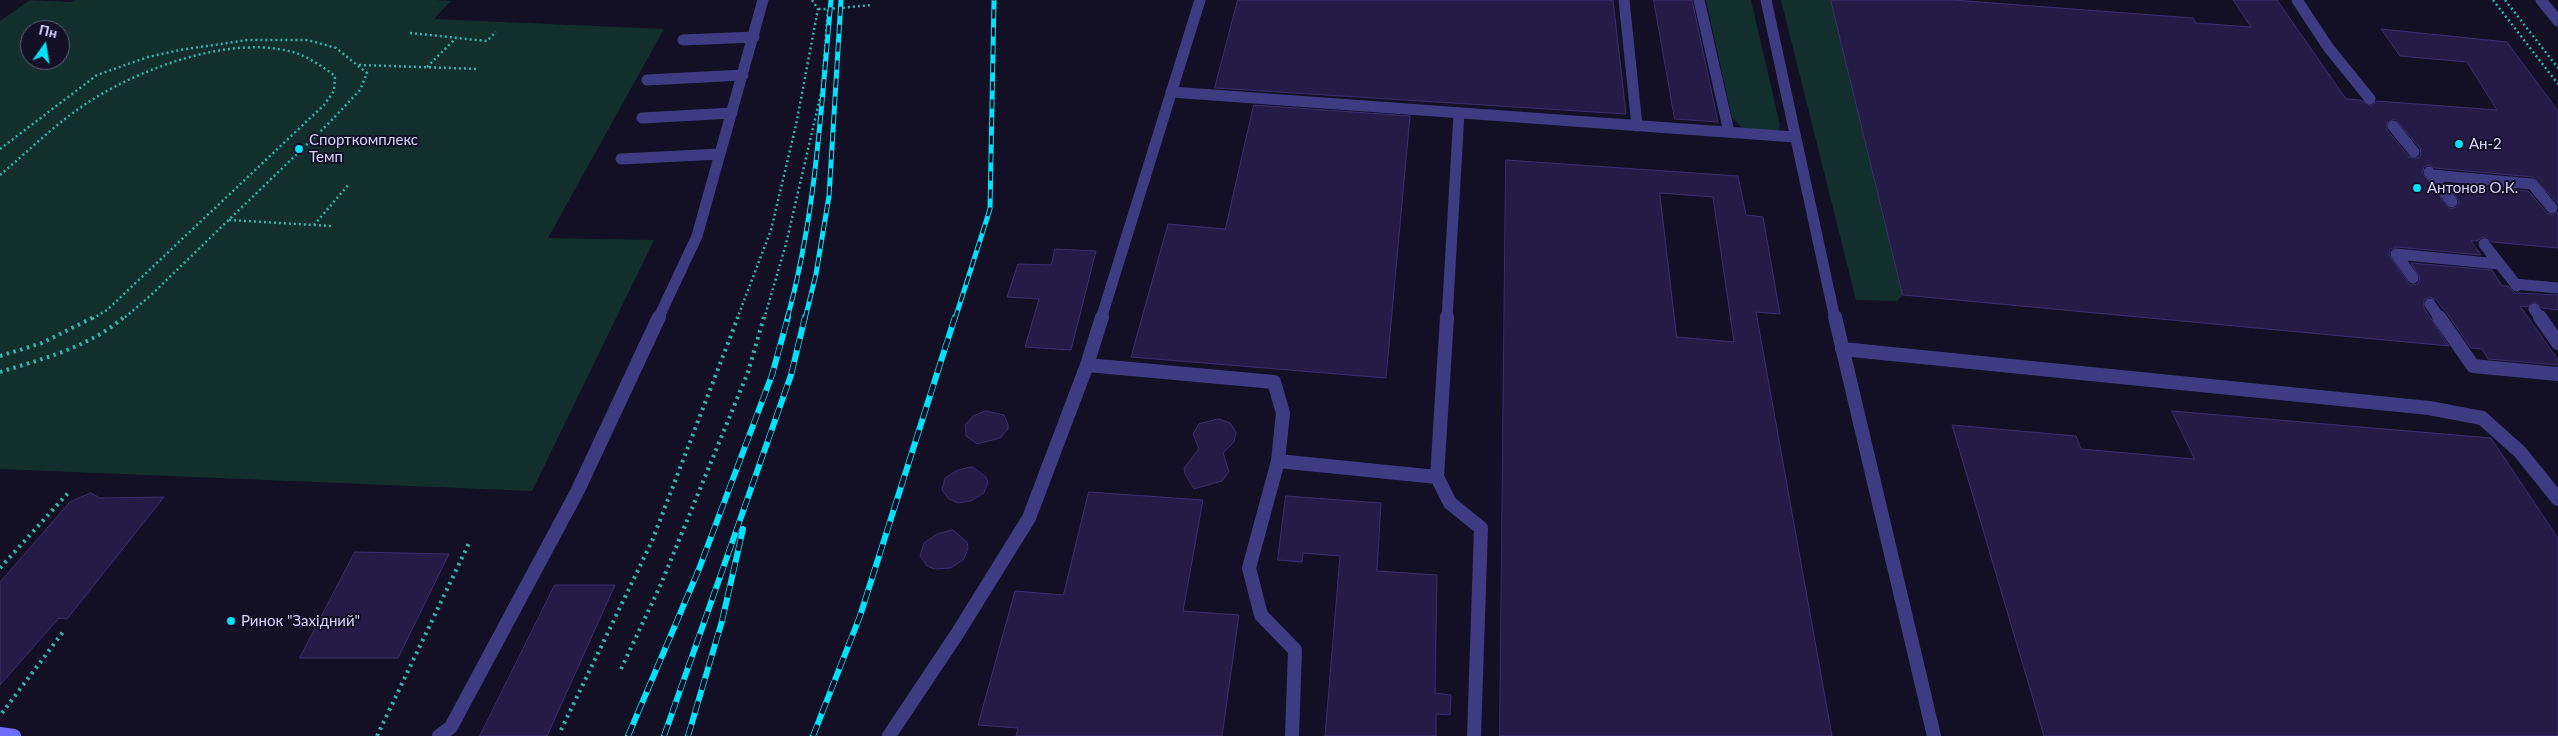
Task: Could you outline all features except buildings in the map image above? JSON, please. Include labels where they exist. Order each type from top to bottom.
[{"type":"main road","points":[[0,734],[14,736]]},
{"type":"street","points":[[439,736],[451,727],[577,492],[697,236],[763,0]]},
{"type":"street","points":[[890,736],[957,634],[1029,518],[1087,365],[1200,0]]},
{"type":"street","points":[[1624,0],[1637,126]]},
{"type":"street","points":[[1699,0],[1728,132]]},
{"type":"street","points":[[1766,0],[1842,349],[1934,736]]},
{"type":"street","points":[[2297,0],[2328,47],[2370,99]]},
{"type":"street","points":[[2541,0],[2558,21]]},
{"type":"street","points":[[683,40],[754,37]]},
{"type":"street","points":[[647,80],[743,75]]},
{"type":"street","points":[[1171,92],[1795,137]]},
{"type":"street","points":[[1459,113],[1437,477],[1450,503],[1481,528],[1474,736]]},
{"type":"street","points":[[642,118],[732,114]]},
{"type":"street","points":[[2393,126],[2414,152]]},
{"type":"street","points":[[621,160],[720,154]]},
{"type":"street","points":[[2452,202],[2430,174],[2532,184],[2552,208]]},
{"type":"street","points":[[2484,244],[2516,285],[2558,288]]},
{"type":"street","points":[[2413,278],[2396,254],[2500,264]]},
{"type":"street","points":[[2430,304],[2474,366],[2558,374]]},
{"type":"street","points":[[2534,309],[2558,343]]},
{"type":"street","points":[[1842,349],[2429,408],[2482,418],[2520,452],[2558,499]]},
{"type":"street","points":[[1087,365],[1274,382],[1283,413],[1278,461],[1249,568],[1261,615],[1295,650],[1292,736]]},
{"type":"street","points":[[1278,461],[1437,477]]},
{"type":"path","points":[[561,730],[652,541],[771,230],[796,125],[818,9],[812,0]]},
{"type":"path","points":[[2493,0],[2558,84]]},
{"type":"path","points":[[2505,0],[2558,68]]},
{"type":"path","points":[[818,9],[872,5]]},
{"type":"path","points":[[621,669],[661,584],[748,372],[786,244],[822,89],[828,8]]},
{"type":"path","points":[[410,34],[487,41],[496,32]]},
{"type":"path","points":[[0,149],[96,76],[143,60],[207,45],[250,38],[284,38],[330,45],[349,55],[367,73],[360,90],[329,123],[150,296],[113,327],[64,352],[0,372]]},
{"type":"path","points":[[426,67],[457,38]]},
{"type":"path","points":[[0,175],[93,99],[120,83],[181,61],[233,50],[263,48],[292,52],[319,63],[334,76],[334,91],[324,105],[107,310],[72,331],[29,348],[0,356]]},
{"type":"path","points":[[358,64],[478,69]]},
{"type":"path","points":[[314,226],[349,184]]},
{"type":"path","points":[[228,220],[331,226]]},
{"type":"path","points":[[0,568],[69,492]]},
{"type":"path","points":[[377,736],[470,542]]},
{"type":"path","points":[[2,713],[63,632]]},
{"type":"green space","name":"Спорткомплекс Темп","points":[[30,0],[71,2],[74,0],[435,0],[451,1],[434,19],[664,29],[548,238],[654,240],[532,491],[0,469],[0,21]]},
{"type":"green space","points":[[1706,0],[1751,0],[1780,125],[1778,131],[1742,128],[1732,118]]},
{"type":"green space","points":[[1781,0],[1831,0],[1903,295],[1897,301],[1856,300]]},
{"type":"railway","points":[[787,319],[797,280],[811,201],[831,0]]},
{"type":"railway","points":[[805,319],[816,274],[829,196],[841,0]]},
{"type":"railway","points":[[955,319],[990,209],[994,0]]},
{"type":"railway","points":[[628,736],[699,569],[772,375],[788,317]]},
{"type":"railway","points":[[664,736],[791,375],[805,317]]},
{"type":"railway","points":[[813,736],[860,616],[955,317]]},
{"type":"railway","points":[[688,736],[722,621],[743,529]]},
{"type":"place","name":"Ан-2","points":[[2459,144]]},
{"type":"place","name":"Спорткомплекс Темп","points":[[299,149]]},
{"type":"place","name":"Антонов О.К.","points":[[2417,188]]},
{"type":"place","name":"Ринок \"Західний\"","points":[[231,621]]}]
